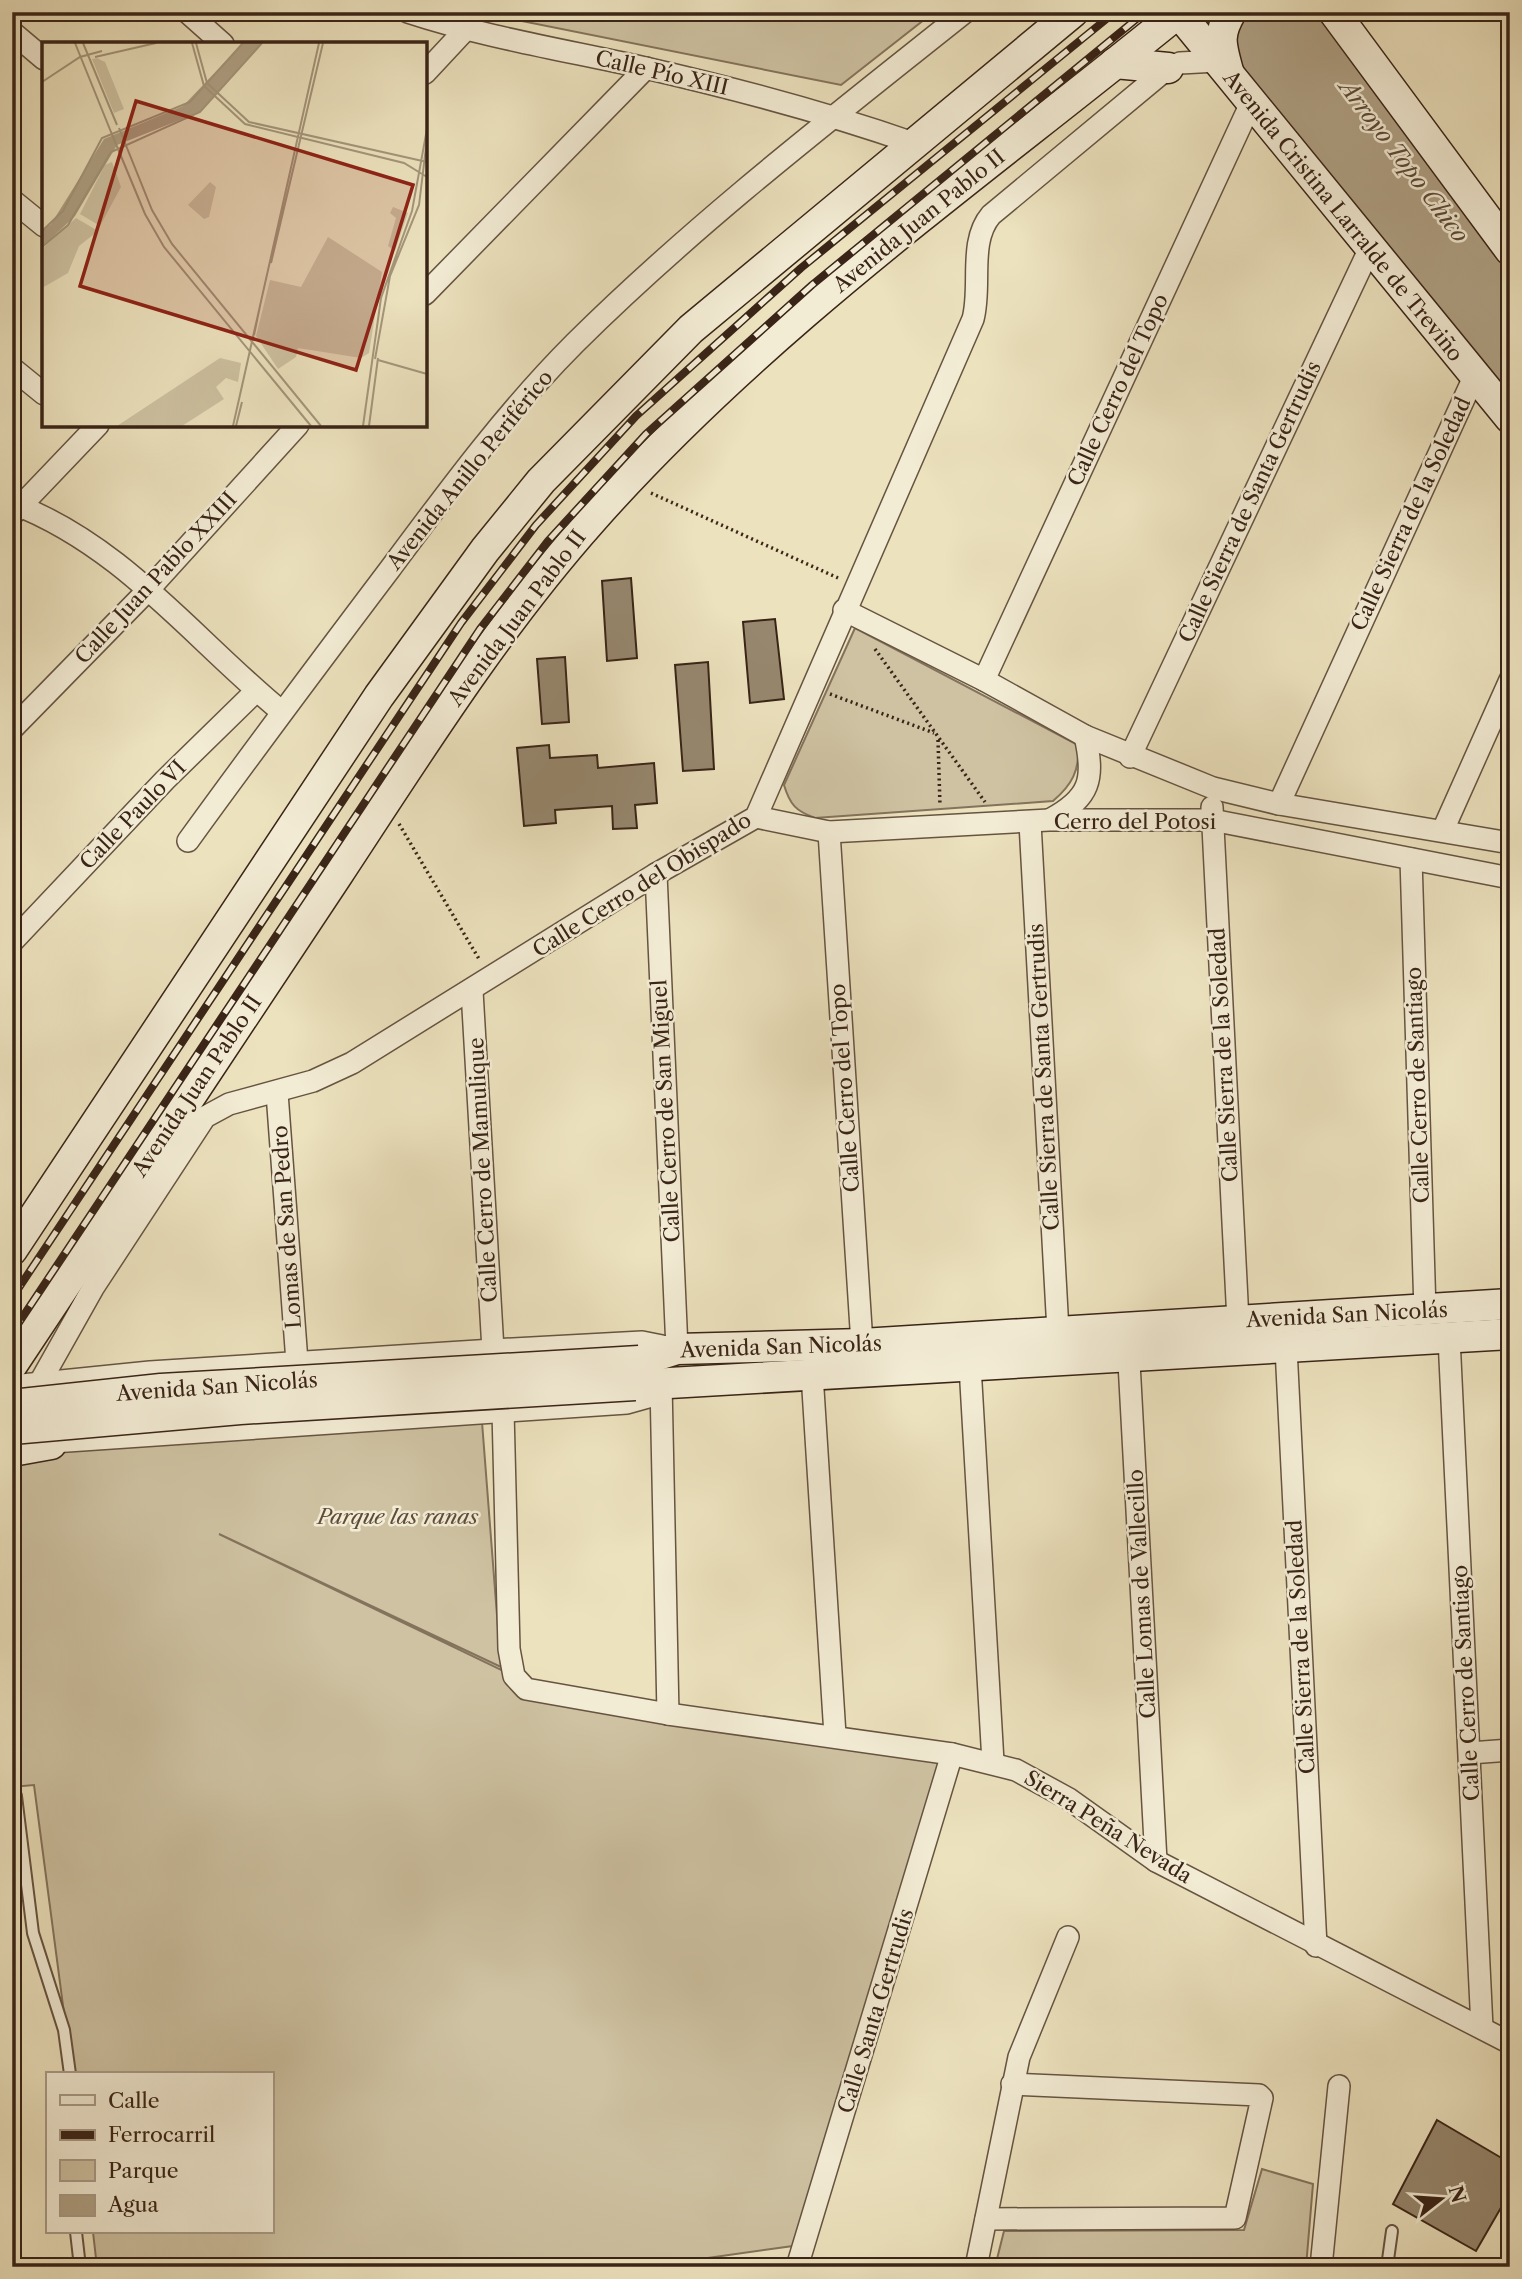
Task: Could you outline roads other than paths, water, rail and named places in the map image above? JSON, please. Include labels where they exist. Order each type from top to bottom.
[{"type":"main road","points":[[12,1250],[379,696],[485,550],[541,481],[691,329],[913,143],[1041,23],[1073,12]]},
{"type":"main road","name":"Avenida Cristina Larralde de Treviño","points":[[1179,12],[1223,60],[1252,101],[1510,418]]},
{"type":"main road","name":"Avenida Juan Pablo II","points":[[12,1365],[381,808],[528,597],[627,482],[738,373],[812,309],[955,190],[1179,12]]},
{"type":"main road","points":[[1223,60],[1221,30],[1231,12]]},
{"type":"main road","points":[[1345,16],[1510,250]]},
{"type":"main road","points":[[1115,63],[1168,68]]},
{"type":"main road","name":"Avenida San Nicolás","points":[[12,1405],[161,1389],[812,1374],[970,1366],[1128,1342],[1238,1321],[1510,1304]]},
{"type":"main road","name":"Avenida San Nicolás","points":[[23,1442],[240,1409],[645,1377],[677,1349],[862,1344],[1058,1331],[1128,1342],[1286,1349],[1510,1334]]},
{"type":"street","points":[[187,12],[221,42]]},
{"type":"street","name":"Calle Pío XIII","points":[[408,12],[468,21],[835,115],[913,143]]},
{"type":"street","name":"Avenida Anillo Periférico","points":[[188,841],[282,712],[515,408],[575,343],[644,279],[835,115],[964,12]]},
{"type":"street","points":[[427,71],[468,21]]},
{"type":"street","points":[[12,32],[42,58]]},
{"type":"street","points":[[1168,68],[1180,64],[1223,60]]},
{"type":"street","points":[[427,292],[646,68]]},
{"type":"street","name":"Calle Cerro del Obispado","points":[[23,1442],[39,1384],[93,1287],[205,1117],[229,1104],[313,1081],[352,1063],[656,874],[756,817],[973,319],[977,301],[979,238],[983,225],[1168,68]]},
{"type":"street","name":"Calle Cerro del Topo","points":[[984,680],[1252,101]]},
{"type":"street","points":[[12,200],[42,224]]},
{"type":"street","name":"Calle Sierra de Santa Gertrudis","points":[[1130,757],[1370,248]]},
{"type":"street","points":[[12,368],[42,392]]},
{"type":"street","name":"Calle Sierra de la Soledad","points":[[1279,804],[1474,377]]},
{"type":"street","name":"Calle Juan Pablo XXIII","points":[[12,729],[150,588],[296,427]]},
{"type":"street","points":[[89,428],[15,508],[69,528],[150,588],[256,691],[282,712]]},
{"type":"street","name":"Cerro del Potosi","points":[[844,610],[984,680],[1086,736],[1130,757],[1213,788],[1279,804],[1510,843]]},
{"type":"street","points":[[1443,830],[1510,680]]},
{"type":"street","name":"Calle Paulo VI","points":[[12,942],[165,780],[256,691]]},
{"type":"street","points":[[1040,822],[1076,804],[1082,796],[1091,768],[1086,736]]},
{"type":"street","name":"Calle Sierra de la Soledad","points":[[1213,788],[1212,820],[1238,1321]]},
{"type":"street","name":"Cerro del Potosi","points":[[756,817],[829,832],[1000,823],[1212,820],[1510,878]]},
{"type":"street","name":"Calle Sierra de Santa Gertrudis","points":[[1040,822],[1058,1331]]},
{"type":"street","name":"Calle Cerro del Topo","points":[[829,832],[862,1344]]},
{"type":"street","name":"Calle Cerro de Santiago","points":[[1411,859],[1425,1311]]},
{"type":"street","name":"Calle Cerro de San Miguel","points":[[656,874],[677,1349]]},
{"type":"street","name":"Calle Cerro de Mamulique","points":[[481,985],[493,1350]]},
{"type":"street","name":"Lomas de San Pedro","points":[[277,1093],[297,1362]]},
{"type":"street","name":"Calle Cerro de Santiago","points":[[1449,1338],[1482,2028]]},
{"type":"street","points":[[12,1386],[150,1372],[493,1350],[642,1342],[677,1349]]},
{"type":"street","name":"Calle Lomas de Vallecillo","points":[[1128,1342],[1156,1861]]},
{"type":"street","name":"Calle Sierra de la Soledad","points":[[1286,1349],[1316,1946]]},
{"type":"street","points":[[970,1366],[993,1762]]},
{"type":"street","points":[[812,1374],[835,1735]]},
{"type":"street","points":[[23,1442],[628,1403],[652,1396],[645,1377]]},
{"type":"street","points":[[645,1377],[668,1714]]},
{"type":"street","name":"Sierra Peña Nevada","points":[[503,1411],[509,1649],[514,1676],[526,1689],[668,1714],[835,1735],[993,1762],[1036,1780],[1069,1799],[1156,1861],[1316,1946],[1510,2043]]},
{"type":"street","points":[[1469,1753],[1510,1750]]},
{"type":"street","name":"Calle Santa Gertrudis","points":[[797,2267],[952,1754]]},
{"type":"street","points":[[975,2267],[1012,2084],[1027,2031],[1068,1937]]},
{"type":"street","points":[[986,2219],[1235,2218],[1262,2096],[1012,2084]]},
{"type":"street","points":[[1321,2267],[1339,2086]]},
{"type":"lane","points":[[16,1796],[33,1933],[61,2019],[69,2072]]},
{"type":"lane","points":[[1387,2267],[1392,2231]]},
{"type":"lane","points":[[76,2234],[80,2267]]},
{"type":"lane","points":[[1507,2267],[1510,2255]]},
{"type":"water","name":"Arroyo Topo Chico","points":[[1185,12],[1332,12],[1510,250],[1510,418]]},
{"type":"railway","points":[[12,1298],[461,623],[536,525],[636,416],[801,268],[1115,12]]},
{"type":"railway","points":[[12,1333],[480,629],[548,541],[646,434],[812,285],[1145,12]]},
{"type":"park label","name":"Parque las ranas","points":[[398,1517]]}]
